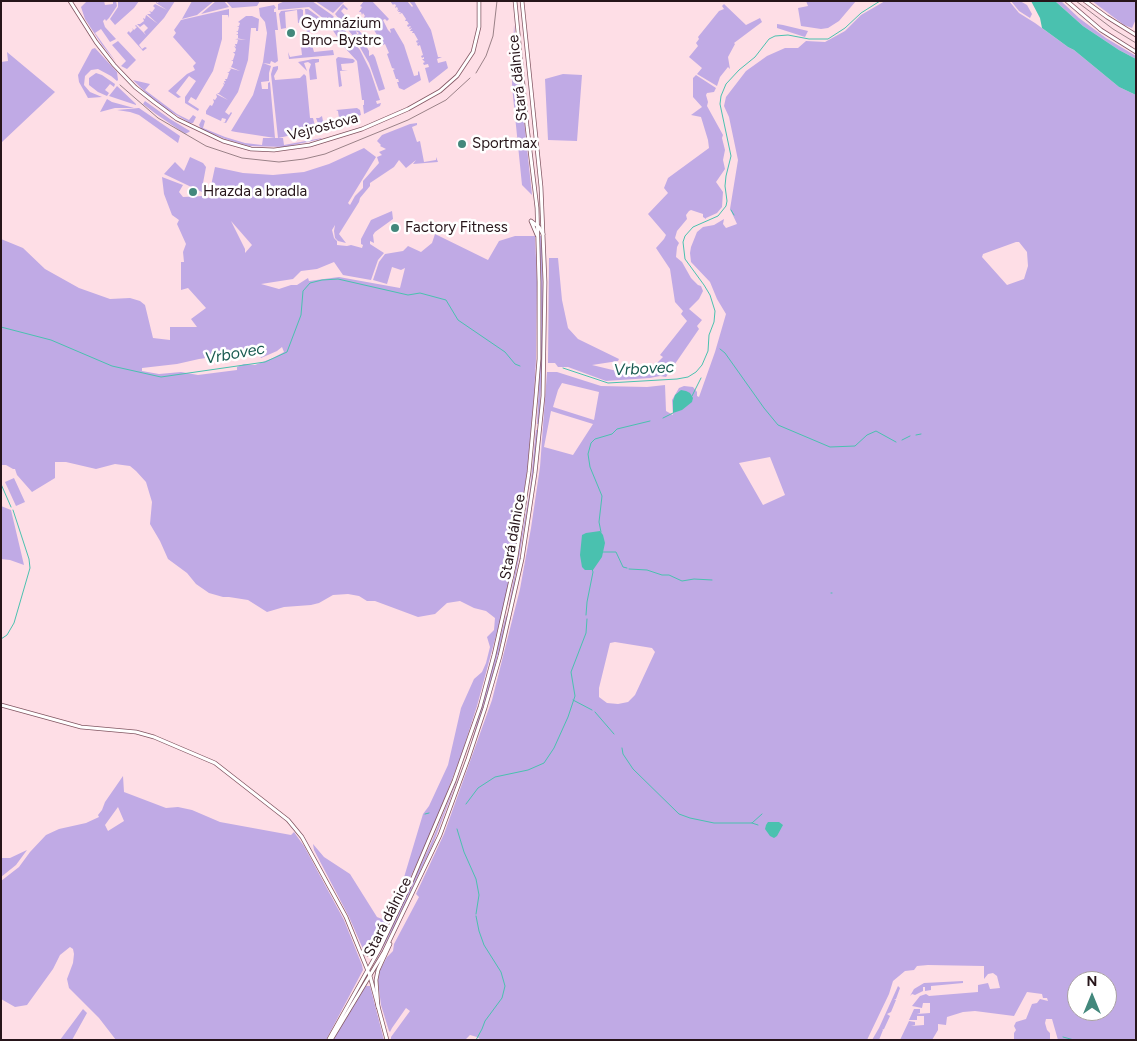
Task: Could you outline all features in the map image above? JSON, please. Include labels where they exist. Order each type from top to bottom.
[{"type":"main road","name":"Vejrostova","points":[[70,1],[96,42],[114,65],[154,102],[184,123],[223,141],[251,149],[274,150],[310,145],[362,129],[408,109],[446,87],[463,68],[472,52],[478,31],[479,1]]},
{"type":"main road","name":"Stará dálnice","points":[[330,1040],[379,950],[412,880],[454,781],[489,672],[516,558],[529,472],[539,359],[537,235],[539,227],[515,1]]},
{"type":"main road","name":"Stará dálnice","points":[[330,1040],[370,976],[397,927],[440,835],[460,784],[490,691],[512,608],[522,559],[536,473],[544,376],[544,235],[541,186],[522,1]]},
{"type":"main road","points":[[1067,1],[1101,30],[1136,52]]},
{"type":"main road","points":[[1084,1],[1136,35]]},
{"type":"main road","points":[[517,17],[523,16]]},
{"type":"main road","points":[[537,235],[531,221],[539,227],[544,235]]},
{"type":"main road","points":[[1,706],[84,728],[145,734],[199,755],[219,766],[283,816],[298,830],[332,890],[368,970],[387,1040]]},
{"type":"main road","points":[[463,757],[468,759]]},
{"type":"main road","points":[[378,1007],[376,980],[378,970],[397,927]]},
{"type":"main road","points":[[360,951],[368,955],[374,954],[379,950]]},
{"type":"shaded area","points":[[87,1],[104,1],[105,5],[113,4],[113,1],[116,1],[117,6],[109,18],[103,21],[105,27],[116,39],[110,42],[101,29],[95,33],[116,62],[102,45],[85,19],[81,7]]},
{"type":"shaded area","points":[[118,1],[139,1],[115,25],[110,19],[118,7]]},
{"type":"shaded area","points":[[159,1],[175,1],[164,18],[139,45],[142,49],[147,48],[143,51],[127,33],[133,30],[132,28],[134,30],[137,27],[136,25],[146,35],[144,32],[148,28],[144,24],[140,27],[137,24],[144,21],[143,18],[145,19],[146,15],[158,24],[147,14],[151,13],[149,11],[152,12],[155,4],[167,10],[156,3]]},
{"type":"shaded area","points":[[192,1],[214,1],[197,15],[182,19]]},
{"type":"shaded area","points":[[216,1],[224,1],[229,7],[201,14]]},
{"type":"shaded area","points":[[226,1],[260,1],[257,6],[232,8]]},
{"type":"shaded area","points":[[285,1],[312,1],[332,15],[334,22],[337,20],[360,50],[370,70],[380,100],[376,101],[377,104],[381,103],[380,106],[364,114],[364,100],[362,100],[357,61],[344,47],[326,20],[327,17],[324,19],[309,7],[278,10],[278,4]]},
{"type":"shaded area","points":[[315,1],[345,1],[333,13]]},
{"type":"shaded area","points":[[364,1],[372,1],[389,19],[387,21],[383,20],[391,33],[390,29],[394,28],[404,45],[414,76],[418,75],[419,71],[421,80],[404,90],[399,88],[398,79],[396,79],[393,70],[395,69],[392,68],[385,44],[383,45],[383,41],[380,40],[374,30],[376,29],[373,24],[370,25],[363,13],[362,15],[359,12],[362,7],[360,6]]},
{"type":"shaded area","points":[[390,1],[407,1],[412,7],[409,1],[414,1],[431,30],[438,57],[442,57],[437,59],[438,63],[446,61],[448,68],[429,83],[425,68],[429,67],[428,64],[424,65],[423,63],[425,62],[422,59],[424,57],[422,58],[420,45],[418,46],[417,44],[419,42],[417,43],[416,41],[418,40],[414,33],[412,33],[413,31],[410,31],[412,28],[408,27],[407,25],[409,24],[405,21],[406,19],[402,13],[399,14],[401,12],[397,11],[396,5],[393,5]]},
{"type":"shaded area","points":[[806,1],[856,1],[839,21],[828,28],[821,29],[801,26],[798,8],[808,6]]},
{"type":"shaded area","points":[[885,1],[1009,1],[1019,13],[1074,50],[1119,87],[1136,95],[1136,1040],[1058,1040],[1052,1019],[1046,1019],[1045,1023],[1050,1033],[1050,1040],[1014,1040],[1016,1030],[1014,1026],[1016,1022],[1026,1019],[1032,1004],[1037,1003],[1040,999],[1048,1001],[1047,998],[1043,998],[1042,994],[1027,992],[1014,1016],[975,1011],[963,1012],[947,1017],[946,1025],[938,1024],[938,1030],[932,1040],[900,1040],[909,1021],[915,1022],[915,1025],[911,1026],[924,1025],[924,1016],[917,1016],[917,1020],[909,1020],[914,1009],[920,1009],[920,1013],[917,1014],[930,1013],[930,1003],[923,1003],[922,1008],[912,1006],[920,996],[926,994],[929,996],[978,992],[978,985],[988,983],[990,989],[1000,988],[997,976],[993,973],[988,974],[984,979],[984,966],[928,965],[917,966],[914,970],[905,971],[893,981],[889,994],[867,1040],[481,1040],[470,1035],[465,1040],[391,1040],[391,1037],[410,1011],[406,1008],[389,1031],[381,1005],[378,981],[380,970],[387,957],[393,951],[394,944],[419,897],[416,894],[444,834],[492,700],[520,589],[531,528],[540,467],[547,372],[557,372],[601,386],[647,387],[665,385],[666,411],[673,415],[672,400],[679,388],[684,386],[693,387],[699,397],[726,314],[710,282],[691,262],[691,247],[697,232],[703,227],[714,225],[724,219],[723,224],[726,228],[737,224],[730,209],[738,160],[729,117],[724,106],[726,97],[746,71],[767,56],[785,48],[798,48],[806,41],[825,42],[845,31],[861,15]],"holes":[[[1019,242],[1027,252],[1028,266],[1024,279],[1007,285],[982,257],[983,254]],[[562,383],[599,392],[594,420],[553,407]],[[551,411],[593,424],[573,455],[544,447]],[[770,457],[785,495],[763,505],[739,463]],[[615,642],[652,648],[655,652],[635,695],[628,702],[618,704],[607,703],[599,697],[599,688],[610,643]]]},
{"type":"shaded area","points":[[1011,1],[1020,1],[1027,5],[1032,14],[1030,18],[1019,11]]},
{"type":"shaded area","points":[[1031,1],[1055,1],[1083,26],[1136,59],[1136,95],[1119,87],[1074,50],[1042,28],[1040,18]]},
{"type":"shaded area","points":[[1055,1],[1061,1],[1079,18],[1106,38],[1136,56],[1136,59],[1083,26]]},
{"type":"shaded area","points":[[1092,1],[1136,1],[1136,19],[1132,28],[1124,25]]},
{"type":"shaded area","points":[[343,4],[348,9],[344,8],[341,11],[363,35],[364,40],[361,42],[365,44],[369,51],[369,56],[373,54],[375,57],[385,89],[379,91],[369,63],[354,37],[359,33],[356,31],[357,34],[353,36],[335,14]]},
{"type":"shaded area","points":[[724,4],[746,25],[760,18],[762,22],[734,43],[728,57],[730,69],[728,67],[720,77],[717,86],[697,74],[702,68],[689,57],[698,46],[696,43],[699,39],[698,37],[719,11],[724,9],[722,6]]},
{"type":"shaded area","points":[[274,5],[276,8],[274,12],[276,12],[278,30],[275,30],[278,61],[275,63],[271,61],[270,64],[263,63],[271,66],[269,81],[261,82],[262,89],[268,89],[268,83],[270,82],[275,138],[231,131],[253,95],[263,62],[267,33],[259,8]]},
{"type":"shaded area","points":[[229,9],[229,18],[228,15],[222,15],[222,39],[213,71],[196,100],[191,97],[188,102],[199,109],[198,111],[185,103],[185,97],[196,81],[189,76],[176,93],[181,97],[178,98],[168,91],[187,74],[195,70],[193,66],[196,63],[173,37],[176,33],[174,30],[181,20]]},
{"type":"shaded area","points":[[301,9],[303,10],[303,22],[298,23],[297,10],[285,12],[286,28],[281,29],[279,14],[281,11]]},
{"type":"shaded area","points":[[305,9],[308,9],[323,20],[309,22],[310,36],[307,36]]},
{"type":"shaded area","points":[[246,16],[259,19],[258,31],[256,31],[256,28],[251,28],[248,60],[238,92],[225,112],[229,115],[232,113],[226,123],[223,122],[226,119],[222,118],[221,121],[206,114],[206,111],[210,105],[212,106],[213,99],[215,100],[217,97],[216,94],[228,100],[217,93],[219,93],[224,85],[223,83],[225,84],[224,81],[226,81],[225,79],[227,79],[229,73],[227,72],[231,69],[229,68],[240,71],[231,67],[233,63],[231,60],[233,60],[235,54],[233,52],[236,49],[234,46],[236,47],[235,44],[237,44],[238,40],[235,39],[246,40],[236,38],[238,38],[238,35],[236,35],[238,32],[236,31],[238,31],[239,27],[237,26],[240,23],[238,22]]},
{"type":"shaded area","points":[[777,24],[808,31],[805,37],[777,28]]},
{"type":"shaded area","points":[[514,25],[532,195],[522,185],[512,86]]},
{"type":"shaded area","points":[[310,38],[314,52],[333,50],[334,55],[289,59],[288,52],[290,57],[302,55],[300,39]]},
{"type":"shaded area","points":[[118,41],[136,60],[127,69],[121,66],[126,61],[112,45]]},
{"type":"shaded area","points":[[95,48],[117,72],[118,80],[98,69],[91,70],[85,76],[84,85],[90,92],[102,97],[88,98],[79,82],[78,75],[92,49]]},
{"type":"shaded area","points":[[7,52],[55,92],[2,142],[1,62],[8,61]]},
{"type":"shaded area","points":[[338,57],[355,61],[353,63],[341,64],[342,70],[348,70],[340,71],[342,86],[339,87],[336,59]]},
{"type":"shaded area","points":[[319,59],[319,62],[315,63],[317,79],[310,80],[309,70],[311,64],[308,62],[304,63],[307,71],[298,62]]},
{"type":"shaded area","points":[[278,66],[274,76],[275,80],[300,78],[304,74],[306,76],[310,118],[313,118],[316,130],[278,138],[271,74],[273,67]]},
{"type":"shaded area","points":[[96,73],[115,84],[114,87],[110,84],[105,90],[109,93],[107,96],[89,85],[89,78]]},
{"type":"shaded area","points":[[563,74],[582,75],[577,141],[548,140],[545,79]]},
{"type":"shaded area","points":[[696,75],[716,88],[714,92],[707,93],[706,95],[707,106],[723,135],[725,150],[723,160],[725,169],[716,182],[723,192],[722,207],[717,213],[706,219],[703,217],[703,214],[689,211],[686,215],[687,219],[677,231],[675,238],[679,243],[676,257],[682,262],[691,278],[701,286],[703,291],[699,299],[689,309],[702,320],[697,326],[699,329],[666,377],[606,381],[568,367],[558,367],[555,363],[548,363],[549,258],[558,258],[562,300],[568,328],[578,339],[619,359],[618,361],[592,365],[621,372],[647,373],[663,357],[660,355],[687,321],[681,314],[683,311],[675,302],[670,269],[656,248],[666,235],[648,214],[668,193],[664,188],[668,178],[709,148],[701,117],[691,115],[702,107],[693,97],[693,78]]},
{"type":"shaded area","points":[[133,80],[150,84],[145,90],[177,114],[189,120],[193,115],[196,117],[193,123],[166,109]]},
{"type":"shaded area","points":[[117,86],[136,104],[136,105],[109,96]]},
{"type":"shaded area","points":[[107,99],[134,108],[115,108],[100,112]]},
{"type":"shaded area","points":[[145,101],[190,131],[185,134],[143,104]]},
{"type":"shaded area","points":[[139,108],[180,136],[178,143],[139,115],[117,110]]},
{"type":"shaded area","points":[[357,108],[360,110],[361,115],[320,129],[316,118],[322,116],[323,121],[337,120],[339,118],[338,111],[336,110]]},
{"type":"shaded area","points":[[202,119],[205,121],[203,128],[245,143],[262,145],[263,138],[283,138],[284,145],[322,138],[284,147],[249,146],[201,129],[199,125]]},
{"type":"shaded area","points":[[417,123],[417,125],[412,127],[417,142],[420,141],[424,162],[436,160],[436,157],[438,162],[413,164],[416,160],[406,168],[399,160],[394,167],[370,183],[370,186],[360,198],[339,234],[346,243],[335,238],[335,225],[332,230],[337,245],[351,245],[362,248],[361,239],[371,220],[392,211],[393,219],[375,232],[373,235],[374,243],[370,241],[370,244],[384,253],[378,260],[371,280],[343,275],[334,262],[317,269],[301,271],[293,279],[261,284],[279,289],[297,285],[308,278],[309,281],[339,277],[400,288],[405,268],[401,270],[392,267],[387,284],[373,280],[379,262],[385,254],[403,251],[408,246],[421,252],[432,243],[435,234],[488,260],[499,241],[515,236],[535,236],[537,282],[534,396],[527,472],[514,557],[504,606],[477,706],[461,756],[432,831],[394,912],[375,947],[373,950],[366,951],[363,949],[349,917],[314,850],[313,844],[324,857],[350,874],[377,917],[386,918],[402,884],[423,814],[429,806],[448,765],[461,708],[474,679],[482,672],[486,663],[490,647],[487,637],[494,630],[495,618],[486,611],[474,608],[460,601],[447,603],[435,614],[418,617],[375,601],[367,601],[359,596],[348,594],[333,595],[311,605],[284,607],[267,612],[248,600],[209,593],[168,559],[150,524],[152,502],[146,482],[130,466],[115,464],[96,469],[66,462],[55,462],[55,478],[32,492],[17,475],[15,469],[1,465],[1,239],[23,248],[45,269],[79,288],[110,299],[130,298],[140,301],[145,305],[153,338],[170,340],[170,327],[197,327],[191,319],[206,308],[188,288],[181,290],[181,262],[184,262],[183,252],[186,244],[177,224],[179,220],[172,215],[164,194],[162,177],[183,185],[179,192],[183,197],[203,196],[210,198],[215,167],[243,173],[273,175],[304,172],[329,164],[364,148],[376,157],[348,203],[350,205],[363,188],[363,181],[379,163],[377,157],[382,155],[379,152],[386,149],[380,146],[377,141],[382,135]],"holes":[[[231,221],[252,245],[245,253],[245,249]],[[282,347],[284,352],[273,358],[255,365],[244,364],[237,367],[237,370],[198,375],[181,372],[159,374],[142,371],[142,368],[262,350],[258,352],[261,358]]]},
{"type":"shaded area","points":[[190,157],[203,163],[206,167],[203,183],[208,186],[207,192],[204,193],[164,174],[175,162],[184,171]]},
{"type":"shaded area","points":[[540,236],[542,236],[542,368],[539,424],[537,424],[541,344]]},
{"type":"shaded area","points":[[681,390],[690,393],[693,398],[692,402],[682,410],[673,413],[675,395]]},
{"type":"shaded area","points":[[536,430],[538,430],[531,490],[510,607],[530,490]]},
{"type":"shaded area","points":[[14,478],[25,502],[16,506],[5,482]]},
{"type":"shaded area","points":[[1,506],[11,510],[24,565],[1,559]]},
{"type":"shaded area","points":[[600,531],[605,543],[602,557],[593,570],[585,570],[582,567],[580,555],[582,535]]},
{"type":"shaded area","points":[[508,614],[491,682],[470,748],[506,616]]},
{"type":"shaded area","points":[[462,768],[433,844],[392,931],[373,966],[431,843]]},
{"type":"shaded area","points":[[123,776],[124,792],[166,808],[178,807],[192,810],[220,822],[291,835],[294,832],[304,846],[344,920],[363,970],[326,1040],[116,1040],[99,1018],[69,988],[67,979],[74,954],[73,949],[70,947],[60,955],[53,969],[27,1005],[15,1007],[1,999],[1,881],[19,867],[46,835],[59,829],[86,823],[99,817],[98,815]],"holes":[[[118,807],[124,821],[108,831],[105,825]]]},
{"type":"shaded area","points":[[768,822],[779,822],[783,825],[774,838],[765,829]]},
{"type":"shaded area","points":[[27,850],[16,865],[1,877],[1,858],[10,858]]},
{"type":"shaded area","points":[[963,981],[963,983],[931,986],[931,990],[925,991],[925,987],[923,987],[923,991],[910,996],[914,989],[924,983]]},
{"type":"shaded area","points":[[366,986],[370,986],[384,1040],[333,1040]]},
{"type":"shaded area","points":[[898,986],[900,988],[896,999],[894,999],[896,1000],[891,1012],[887,1014],[890,1016],[879,1040],[872,1040],[879,1028]]},
{"type":"shaded area","points":[[83,1009],[87,1013],[72,1040],[60,1040]]},
{"type":"waterway","name":"Vrbovec","points":[[563,368],[608,383],[677,379],[688,377],[696,372],[702,365],[708,351],[709,335],[714,322],[715,311],[710,295],[685,259],[683,242],[685,236],[693,227],[718,216],[726,206],[725,186],[731,156],[720,104],[726,84],[755,57],[769,39],[775,36],[788,35],[809,39],[828,39],[845,28],[861,13],[880,1]]},
{"type":"waterway","points":[[731,210],[734,215]]},
{"type":"waterway","name":"Vrbovec","points":[[1,327],[51,340],[112,366],[161,377],[265,362],[287,352],[301,315],[303,291],[310,283],[338,279],[408,295],[420,293],[446,300],[458,320],[505,352],[515,364],[520,366]]},
{"type":"waterway","points":[[720,349],[725,353],[778,425],[830,447],[855,446],[867,435],[876,431],[896,442]]},
{"type":"waterway","points":[[692,396],[701,378]]},
{"type":"waterway","points":[[663,418],[673,413]]},
{"type":"waterway","points":[[601,532],[599,522],[602,496],[590,467],[588,454],[591,443],[595,439],[612,434],[617,429],[650,421]]},
{"type":"waterway","points":[[916,435],[921,434]]},
{"type":"waterway","points":[[902,440],[910,436]]},
{"type":"waterway","points":[[1,484],[11,507]]},
{"type":"waterway","points":[[1,639],[7,635],[14,623],[30,568],[29,559],[13,510]]},
{"type":"waterway","points":[[603,552],[616,552],[623,567],[627,568]]},
{"type":"waterway","points":[[586,615],[592,569]]},
{"type":"waterway","points":[[629,569],[647,570],[662,575],[669,575],[682,581],[694,579],[712,580]]},
{"type":"waterway","points":[[466,804],[478,788],[495,777],[528,770],[544,763],[554,748],[575,696],[571,672],[586,633],[587,619]]},
{"type":"waterway","points":[[573,700],[592,710]]},
{"type":"waterway","points":[[595,712],[614,734]]},
{"type":"waterway","points":[[622,748],[623,754],[633,769],[679,814],[714,823],[752,823],[762,814]]},
{"type":"waterway","points":[[425,814],[429,813]]},
{"type":"waterway","points":[[752,823],[758,825]]},
{"type":"waterway","points":[[457,829],[464,852],[476,879],[479,895],[476,914]]},
{"type":"waterway","points":[[476,916],[484,945],[501,972],[505,986],[502,998],[485,1021],[476,1040]]},
{"type":"waterway","points":[[1063,1037],[1074,1040]]},
{"type":"tram line","points":[[476,73],[486,56],[493,36],[497,1]]},
{"type":"tram line","points":[[1076,1],[1113,29],[1136,43]]},
{"type":"tram line","points":[[120,85],[158,118],[206,146],[242,158],[279,162],[325,154],[408,120],[446,100],[470,78]]},
{"type":"place","name":"Gymnázium Brno-Bystrc","points":[[291,33]]},
{"type":"place","name":"Sportmax","points":[[462,144]]},
{"type":"place","name":"Hrazda a bradla","points":[[193,192]]},
{"type":"place","name":"Factory Fitness","points":[[395,228]]}]
